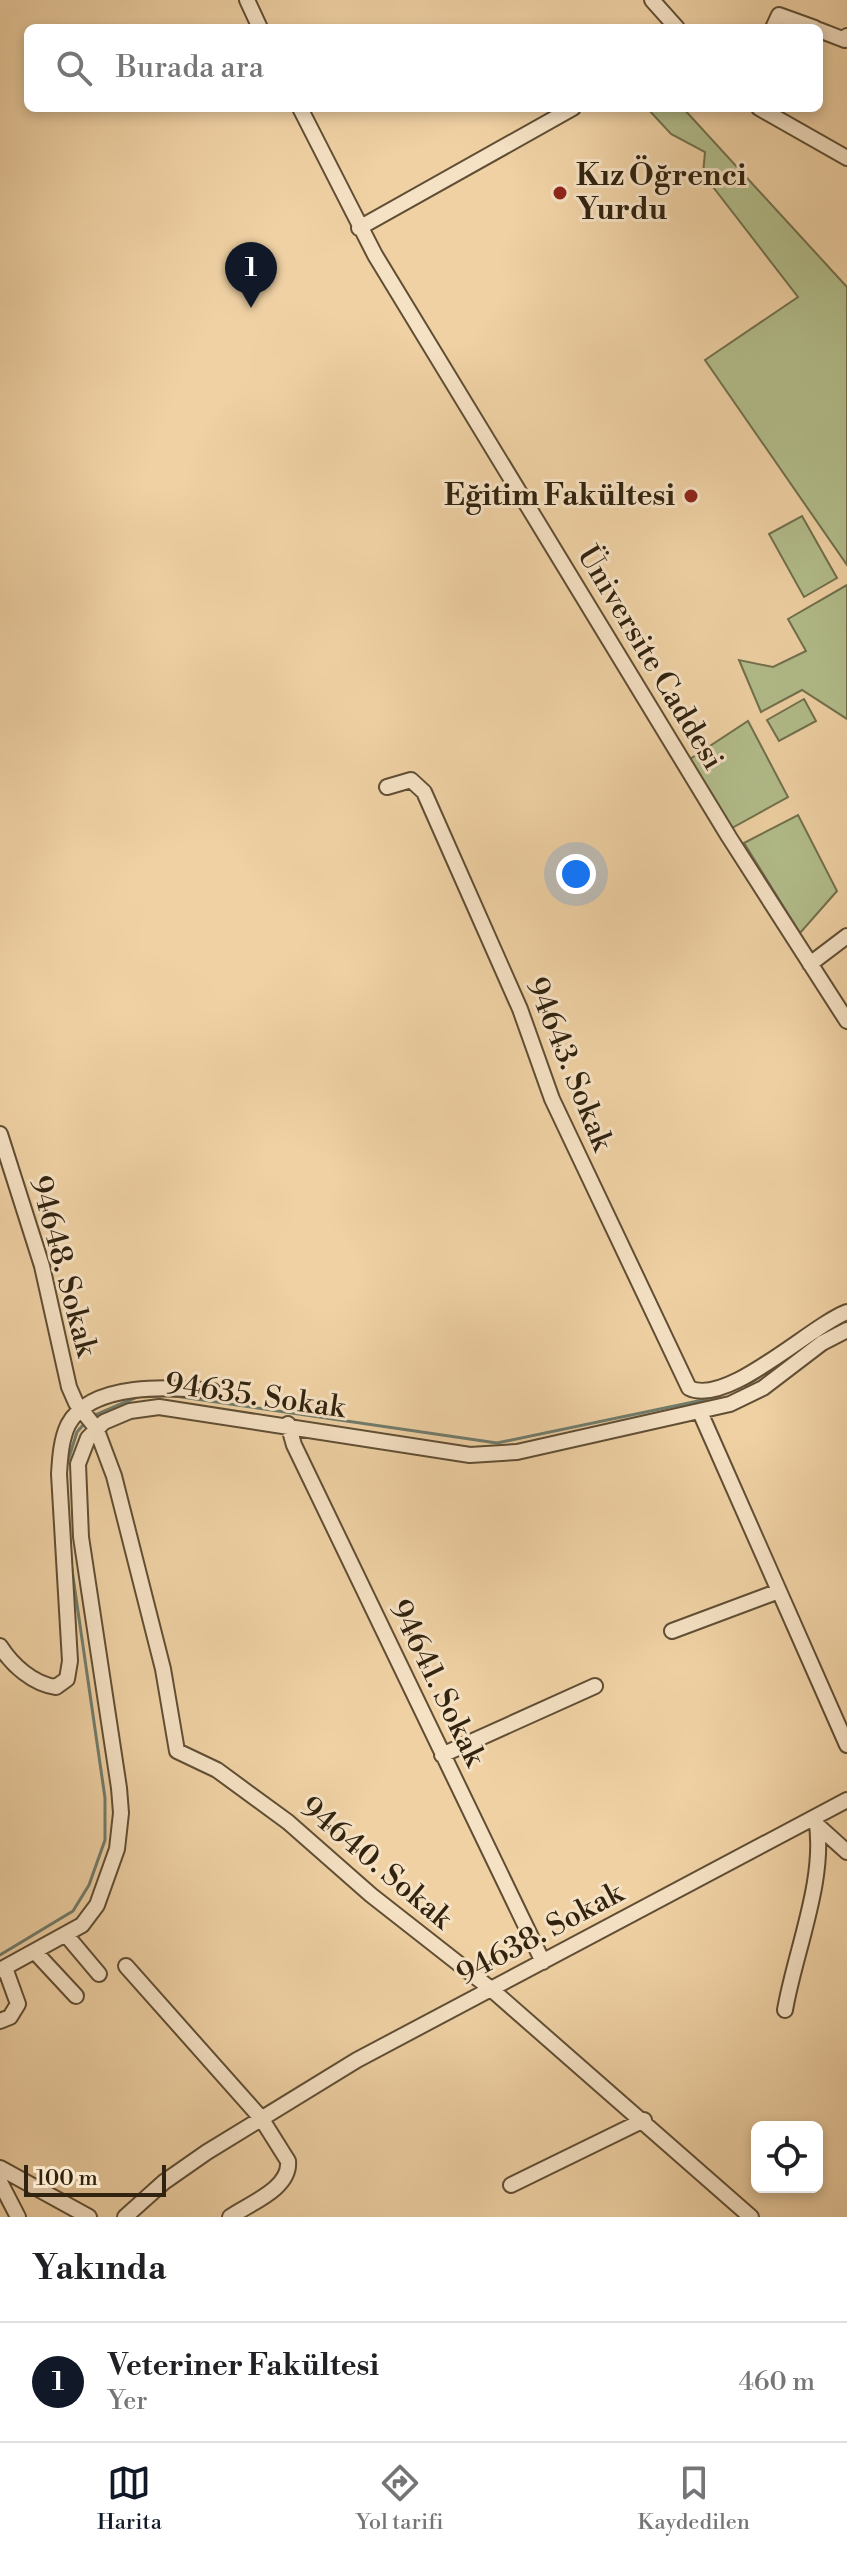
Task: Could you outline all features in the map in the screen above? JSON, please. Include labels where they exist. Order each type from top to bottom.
[{"type":"street","points":[[247,0],[258,24]]},
{"type":"street","points":[[652,0],[673,24]]},
{"type":"street","points":[[775,24],[779,15],[803,24]]},
{"type":"street","points":[[823,31],[845,40],[847,36]]},
{"type":"street","name":"Üniversite Caddesi","points":[[302,112],[359,228],[713,811],[847,1021]]},
{"type":"street","points":[[359,228],[566,112]]},
{"type":"street","points":[[766,112],[847,158]]},
{"type":"street","name":"94643. Sokak","points":[[387,787],[411,780],[424,792],[520,1009],[542,1076],[569,1137],[682,1375],[693,1391],[719,1387],[750,1374],[810,1331],[847,1312]]},
{"type":"street","points":[[810,964],[847,936]]},
{"type":"street","name":"94648. Sokak","points":[[0,1134],[42,1266],[69,1387],[96,1428],[114,1476],[163,1669],[177,1751]]},
{"type":"street","name":"94635. Sokak","points":[[96,1428],[130,1411],[159,1407],[485,1455],[700,1412],[763,1388],[822,1343],[847,1330]]},
{"type":"street","points":[[0,1646],[16,1665],[42,1684],[56,1687],[67,1679],[70,1661],[61,1552],[60,1456],[69,1423],[81,1409],[139,1389],[174,1387],[213,1391]]},
{"type":"street","points":[[700,1412],[847,1745]]},
{"type":"street","name":"94641. Sokak","points":[[288,1424],[294,1445],[543,1962]]},
{"type":"street","points":[[0,2021],[10,2017],[18,2004],[2,1969],[67,1936],[82,1925],[97,1905],[121,1830],[119,1788],[91,1610],[77,1486],[81,1455],[96,1428]]},
{"type":"street","points":[[672,1631],[779,1591]]},
{"type":"street","points":[[442,1755],[595,1686]]},
{"type":"street","name":"94640. Sokak","points":[[177,1751],[199,1759],[241,1786],[390,1911],[491,1989],[751,2217]]},
{"type":"street","name":"94638. Sokak","points":[[125,2217],[164,2182],[357,2060],[816,1822],[847,1800]]},
{"type":"street","points":[[816,1822],[847,1852]]},
{"type":"street","points":[[785,2010],[815,1870],[816,1822]]},
{"type":"street","points":[[67,1936],[99,1974]]},
{"type":"street","points":[[36,1953],[76,1996]]},
{"type":"street","points":[[126,1966],[261,2118],[288,2161],[288,2169],[273,2189],[230,2217]]},
{"type":"street","points":[[511,2185],[644,2120]]},
{"type":"street","points":[[0,2168],[89,2217]]},
{"type":"street","points":[[0,2182],[18,2217]]},
{"type":"green space","points":[[651,112],[687,112],[847,287],[847,565],[705,360],[798,297],[703,174],[705,152],[671,134]]},
{"type":"green space","points":[[802,516],[837,578],[804,597],[769,534]]},
{"type":"green space","points":[[847,585],[847,719],[802,690],[761,712],[739,660],[773,667],[806,651],[788,619]]},
{"type":"green space","points":[[804,699],[816,721],[779,741],[767,720]]},
{"type":"green space","points":[[748,721],[788,797],[732,828],[687,761]]},
{"type":"green space","points":[[798,815],[837,891],[800,933],[744,843]]},
{"type":"waterway","points":[[168,1395],[497,1443],[703,1400],[752,1382],[779,1363]]},
{"type":"waterway","points":[[93,1416],[137,1397]]},
{"type":"waterway","points":[[66,1467],[77,1432],[84,1424]]},
{"type":"waterway","points":[[0,1955],[73,1911],[89,1885],[105,1840],[105,1798],[71,1563]]},
{"type":"place","name":"Kız Öğrenci Yurdu","points":[[560,193]]},
{"type":"place","name":"Veteriner Fakültesi","points":[[251,308]]},
{"type":"place","name":"Eğitim Fakültesi","points":[[691,496]]}]
